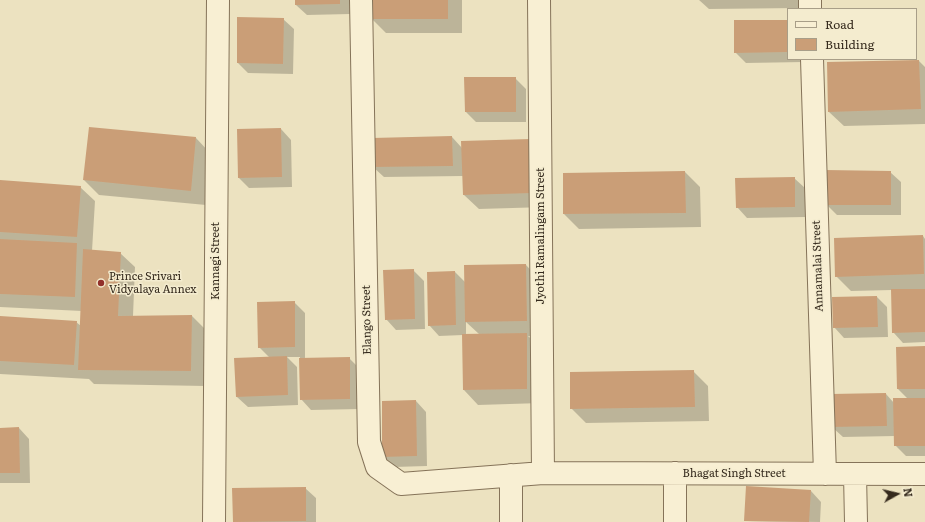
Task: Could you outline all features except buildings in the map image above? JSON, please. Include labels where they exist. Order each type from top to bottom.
[{"type":"street","name":"Kannagi Street","points":[[214,522],[218,0]]},
{"type":"street","name":"Elango Street","points":[[361,0],[369,442],[377,467],[401,484],[543,473]]},
{"type":"street","name":"Jyothi Ramalingam Street","points":[[539,0],[543,473]]},
{"type":"street","name":"Annamalai Street","points":[[812,60],[825,474]]},
{"type":"street","name":"Bhagat Singh Street","points":[[543,473],[925,474]]},
{"type":"street","points":[[675,473],[675,522]]},
{"type":"street","points":[[855,474],[856,522]]},
{"type":"street","points":[[511,475],[511,522]]},
{"type":"place","name":"Prince Srivari Vidyalaya Annex","points":[[101,283]]}]
